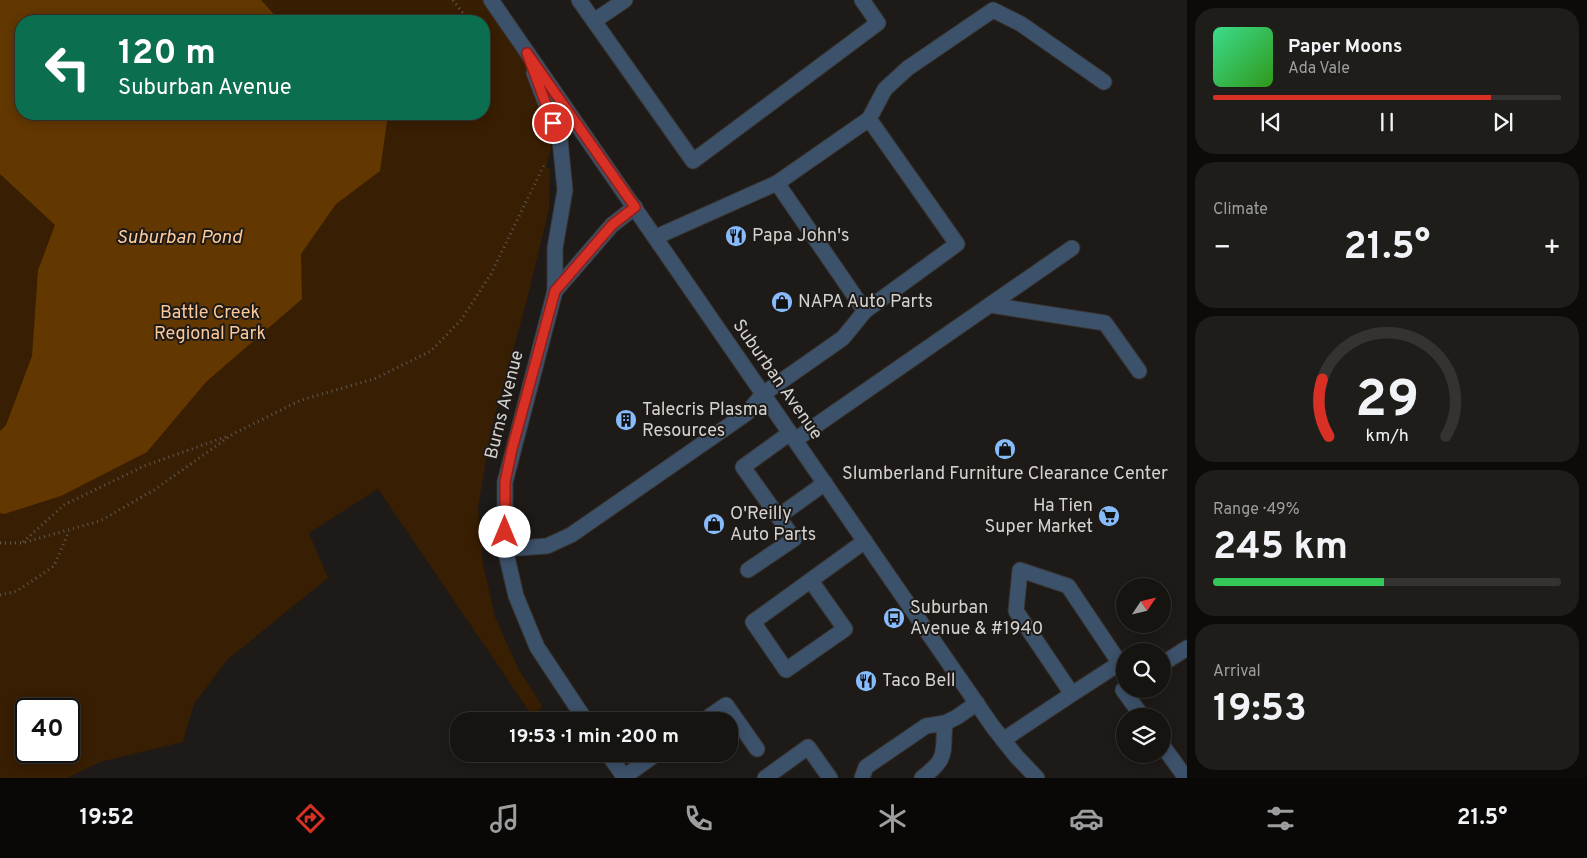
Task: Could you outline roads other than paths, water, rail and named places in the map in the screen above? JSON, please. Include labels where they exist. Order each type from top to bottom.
[{"type":"street","points":[[579,0],[693,161],[878,23],[862,0]]},
{"type":"street","points":[[594,21],[625,0]]},
{"type":"street","name":"Suburban Avenue","points":[[495,2],[527,53],[826,483],[864,541],[1029,776]]},
{"type":"street","points":[[656,237],[777,183],[869,119],[885,89],[908,68],[993,10],[1021,24],[1104,82]]},
{"type":"street","name":"Burns Avenue","points":[[527,53],[560,140],[565,190],[556,248],[555,291],[505,482],[505,549],[516,596],[537,646],[580,712]]},
{"type":"street","points":[[505,549],[547,546],[571,535],[747,413],[763,394],[843,338],[865,311],[957,244],[869,119]]},
{"type":"street","points":[[777,183],[865,311]]},
{"type":"street","name":"Burns Avenue","points":[[555,291],[612,225],[635,207]]},
{"type":"street","points":[[748,570],[794,538],[743,467],[793,437],[1072,248]]},
{"type":"street","points":[[990,305],[1105,323],[1139,371]]},
{"type":"street","points":[[779,516],[826,483]]},
{"type":"street","points":[[812,581],[845,629],[786,670],[753,622],[812,581],[864,541]]},
{"type":"street","points":[[1072,694],[1016,611],[1020,570],[1068,586],[1116,657]]},
{"type":"street","points":[[1171,658],[1187,648]]},
{"type":"street","points":[[1003,740],[1072,694],[1116,671]]},
{"type":"street","points":[[862,778],[866,767],[926,726],[945,723],[957,718],[977,703]]},
{"type":"street","points":[[716,712],[726,705],[731,712]]},
{"type":"street","points":[[738,722],[757,749]]},
{"type":"street","points":[[922,778],[939,765],[943,757],[945,723]]},
{"type":"street","points":[[765,778],[808,747],[830,778]]},
{"type":"street","points":[[1171,757],[1186,778]]},
{"type":"street","points":[[613,762],[624,778],[645,762]]},
{"type":"water","name":"Suburban Pond","points":[[0,0],[261,0],[275,15],[15,15],[15,120],[387,120],[380,171],[336,204],[301,254],[302,299],[206,382],[147,452],[61,496],[4,514],[0,513],[0,431],[6,425],[32,356],[38,270],[55,225],[0,174]]},
{"type":"place","name":"Papa John's","points":[[736,236]]},
{"type":"place","name":"NAPA Auto Parts","points":[[782,302]]},
{"type":"place","name":"Talecris Plasma Resources","points":[[626,420]]},
{"type":"place","name":"Slumberland Furniture Clearance Center","points":[[1005,449]]},
{"type":"place","name":"Ha Tien Super Market","points":[[1109,516]]},
{"type":"place","name":"O'Reilly Auto Parts","points":[[714,524]]},
{"type":"place","name":"Suburban Avenue & #1940","points":[[894,618]]},
{"type":"place","name":"Taco Bell","points":[[866,681]]},
{"type":"park label","name":"Battle Creek Regional Park","points":[[210,323]]}]
